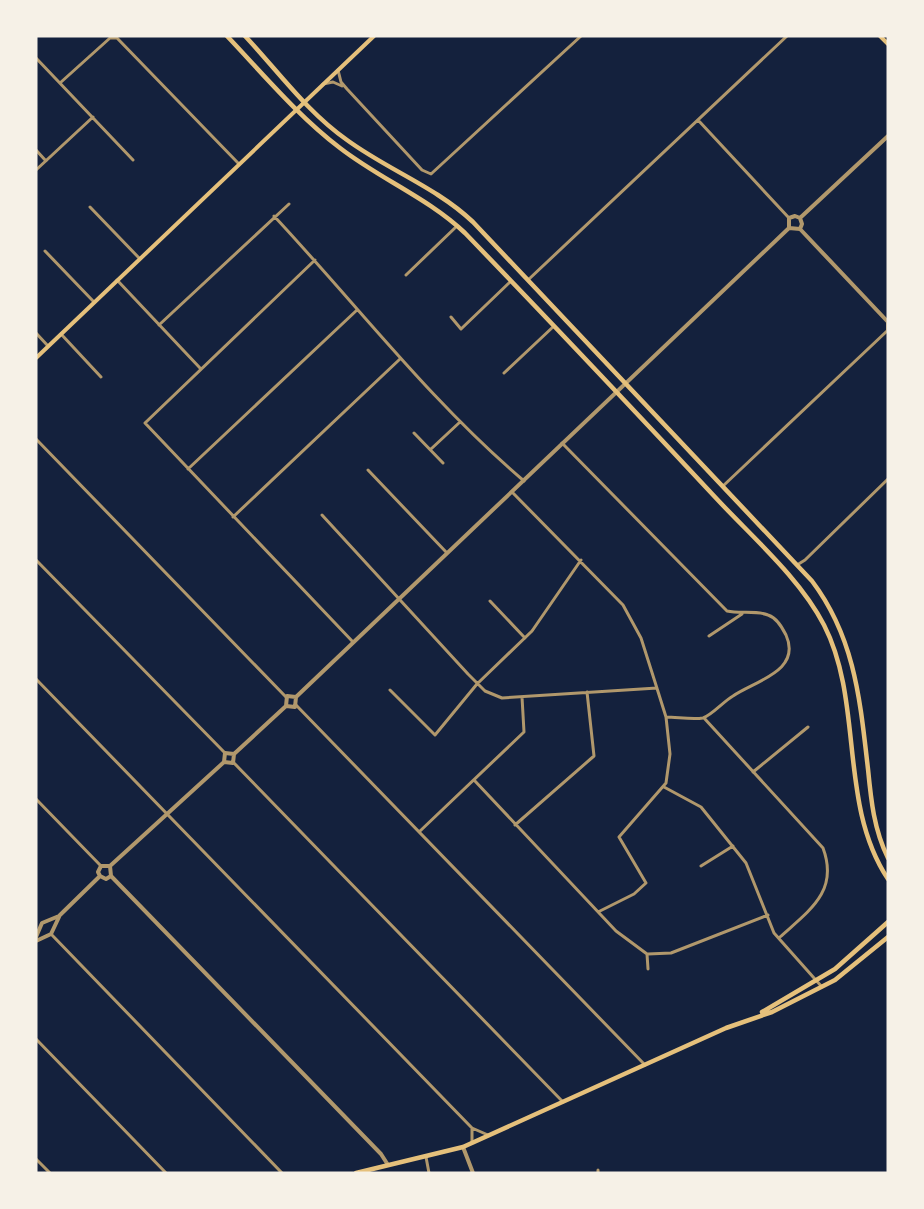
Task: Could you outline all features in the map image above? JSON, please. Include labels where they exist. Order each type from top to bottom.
[{"type":"main road","points":[[226,36],[296,110],[341,149],[432,206],[457,226],[554,326],[798,587],[825,626],[838,663],[856,783],[865,822],[888,879]]},
{"type":"main road","points":[[36,358],[374,36]]},
{"type":"main road","points":[[880,36],[888,44]]},
{"type":"main road","points":[[248,37],[304,102],[347,140],[458,208],[797,565],[833,612],[846,641],[856,676],[872,807],[878,835],[888,858]]},
{"type":"main road","points":[[356,1173],[463,1147],[756,1016],[817,981],[850,957],[888,922]]},
{"type":"main road","points":[[756,1016],[772,1011],[822,987],[848,970],[888,937]]},
{"type":"street","points":[[338,69],[341,82],[346,89],[422,170],[431,174],[581,36]]},
{"type":"street","points":[[528,280],[787,36]]},
{"type":"street","points":[[60,83],[110,38],[117,38],[239,164]]},
{"type":"street","points":[[36,58],[133,160]]},
{"type":"street","points":[[323,84],[333,82],[346,89]]},
{"type":"street","points":[[36,170],[93,117]]},
{"type":"street","points":[[645,1065],[296,705],[296,697],[789,228],[789,218],[698,120]]},
{"type":"street","points":[[800,218],[888,136]]},
{"type":"street","points":[[36,150],[46,161]]},
{"type":"street","points":[[159,325],[289,204]]},
{"type":"street","points":[[90,207],[140,259]]},
{"type":"street","points":[[274,216],[460,422],[524,481]]},
{"type":"street","points":[[789,218],[794,216],[800,218]]},
{"type":"street","points":[[800,218],[802,224],[800,229]]},
{"type":"street","points":[[406,275],[457,226]]},
{"type":"street","points":[[723,486],[888,331],[888,322],[800,229],[789,228]]},
{"type":"street","points":[[45,251],[94,303]]},
{"type":"street","points":[[315,260],[145,423],[354,642]]},
{"type":"street","points":[[117,280],[200,368]]},
{"type":"street","points":[[451,317],[461,329],[511,281]]},
{"type":"street","points":[[188,469],[357,310]]},
{"type":"street","points":[[504,373],[554,326]]},
{"type":"street","points":[[36,333],[48,346]]},
{"type":"street","points":[[61,334],[100,377]]},
{"type":"street","points":[[233,517],[400,358]]},
{"type":"street","points":[[431,449],[460,422]]},
{"type":"street","points":[[414,433],[443,463]]},
{"type":"street","points":[[36,439],[286,697],[286,706]]},
{"type":"street","points":[[562,443],[727,611],[742,614],[766,614],[781,626],[790,648],[787,663],[781,670],[746,687],[704,718],[666,717]]},
{"type":"street","points":[[368,470],[447,553]]},
{"type":"street","points":[[797,565],[888,479]]},
{"type":"street","points":[[512,492],[556,539],[581,560],[615,596],[630,616],[641,638],[666,717],[670,754],[664,787],[619,837],[646,883],[634,894],[600,910]]},
{"type":"street","points":[[322,515],[477,684],[493,696],[522,697],[657,688]]},
{"type":"street","points":[[36,560],[225,753],[234,754]]},
{"type":"street","points":[[390,690],[435,735],[477,684],[525,638],[581,560]]},
{"type":"street","points":[[490,601],[525,638]]},
{"type":"street","points":[[709,636],[742,614]]},
{"type":"street","points":[[36,679],[472,1128],[490,1135]]},
{"type":"street","points":[[515,825],[594,756],[587,692]]},
{"type":"street","points":[[286,697],[291,695],[296,697]]},
{"type":"street","points":[[419,832],[524,732],[522,697]]},
{"type":"street","points":[[233,762],[234,754],[286,706],[296,705]]},
{"type":"street","points":[[704,718],[823,848],[829,865],[829,879],[824,889],[804,915],[780,937]]},
{"type":"street","points":[[753,772],[808,727]]},
{"type":"street","points":[[36,799],[101,866],[110,866],[224,762],[225,753]]},
{"type":"street","points":[[224,762],[229,764],[233,762]]},
{"type":"street","points":[[233,762],[563,1102]]},
{"type":"street","points":[[474,780],[515,825],[600,910],[616,930],[647,954],[671,953],[768,915]]},
{"type":"street","points":[[664,787],[701,807],[733,846],[746,863],[774,933],[780,937],[822,987]]},
{"type":"street","points":[[701,866],[733,846]]},
{"type":"street","points":[[101,866],[98,872],[100,876],[106,879],[111,876]]},
{"type":"street","points":[[110,866],[111,876],[381,1154],[388,1165]]},
{"type":"street","points":[[41,924],[48,923],[59,916],[100,876]]},
{"type":"street","points":[[51,934],[59,916]]},
{"type":"street","points":[[36,919],[41,924]]},
{"type":"street","points":[[48,923],[53,927]]},
{"type":"street","points":[[36,939],[41,924]]},
{"type":"street","points":[[39,932],[44,936]]},
{"type":"street","points":[[36,939],[51,934]]},
{"type":"street","points":[[51,934],[282,1173]]},
{"type":"street","points":[[647,954],[648,969]]},
{"type":"street","points":[[36,1039],[166,1173]]},
{"type":"street","points":[[472,1128],[472,1143]]},
{"type":"street","points":[[463,1147],[473,1173]]},
{"type":"street","points":[[426,1157],[429,1173]]},
{"type":"street","points":[[36,1159],[50,1173]]}]
